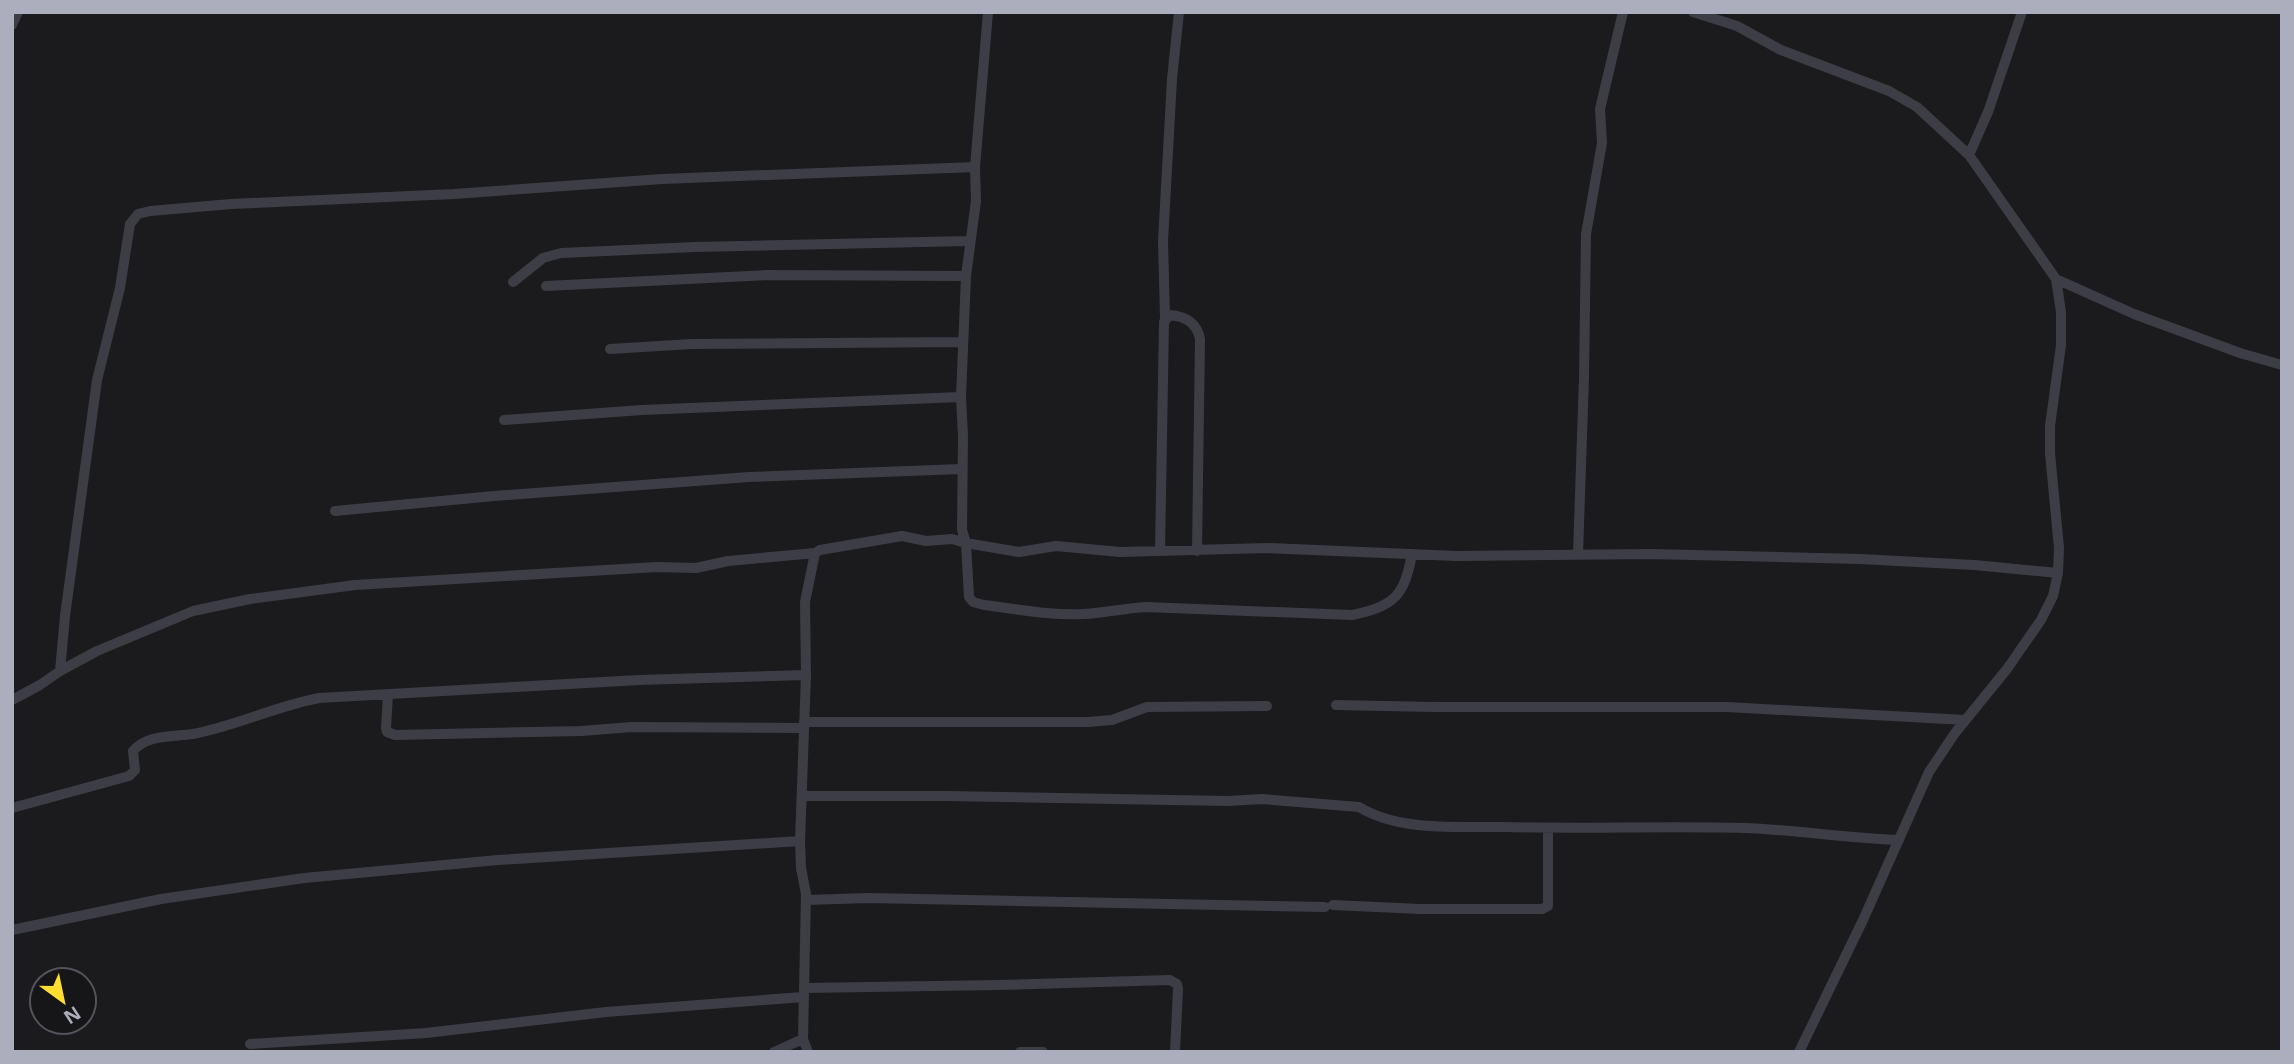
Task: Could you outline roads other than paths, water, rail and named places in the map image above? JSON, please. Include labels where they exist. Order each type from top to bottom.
[{"type":"street","points":[[12,25],[18,12]]},
{"type":"street","points":[[988,12],[975,167],[976,201],[966,276],[961,397],[962,530],[966,543],[969,597],[973,602],[1056,614],[1087,614],[1146,607],[1352,615],[1392,599],[1404,587],[1412,554]]},
{"type":"street","points":[[1160,551],[1165,318],[1163,241],[1172,79],[1179,12]]},
{"type":"street","points":[[1577,554],[1583,440],[1586,234],[1602,143],[1601,109],[1623,12]]},
{"type":"street","points":[[1693,12],[1737,26],[1807,61],[1907,99],[1969,155],[2056,279],[2061,312],[2061,345],[2051,416],[2050,453],[2059,539],[2058,573],[2053,596],[2041,620],[2007,670],[1965,720],[1929,772],[1863,920],[1799,1052]]},
{"type":"street","points":[[1969,155],[1988,112],[2022,12]]},
{"type":"street","points":[[60,671],[97,380],[120,288],[130,224],[138,214],[231,204],[336,201],[662,178],[975,167]]},
{"type":"street","points":[[513,282],[543,258],[561,253],[683,247],[969,241]]},
{"type":"street","points":[[546,286],[767,275],[966,276]]},
{"type":"street","points":[[2056,279],[2134,314],[2240,353],[2282,365]]},
{"type":"street","points":[[1165,318],[1173,315],[1188,320],[1200,334],[1197,551]]},
{"type":"street","points":[[610,349],[691,344],[963,342]]},
{"type":"street","points":[[504,420],[642,410],[961,397]]},
{"type":"street","points":[[335,512],[494,496],[735,478],[962,469]]},
{"type":"street","points":[[12,700],[97,651],[193,611],[250,599],[355,585],[696,568],[728,561],[815,553],[891,537],[926,541],[951,539],[1019,551],[1056,546],[1120,552],[1267,548],[1412,554],[1860,559],[2058,573]]},
{"type":"street","points":[[808,1052],[803,1039],[806,900],[800,841],[806,675],[805,602],[815,553]]},
{"type":"street","points":[[12,808],[130,776],[135,771],[133,751],[140,744],[153,739],[204,731],[319,698],[616,681],[806,675]]},
{"type":"street","points":[[388,694],[386,727],[387,732],[395,735],[632,727],[1088,722],[1112,720],[1147,707],[1267,706]]},
{"type":"street","points":[[1336,705],[1701,706],[1965,720]]},
{"type":"street","points":[[802,796],[1228,801],[1262,799],[1359,807],[1372,815],[1389,820],[1428,826],[1744,828],[1801,831],[1843,838],[1899,840]]},
{"type":"street","points":[[806,900],[907,898],[1420,909],[1542,909],[1548,902],[1548,828]]},
{"type":"street","points":[[12,930],[161,899],[304,878],[498,860],[800,841]]},
{"type":"street","points":[[250,1044],[426,1033],[803,992],[1170,979],[1177,984],[1178,989],[1175,1052]]},
{"type":"street","points":[[774,1052],[803,1039]]},
{"type":"street","points":[[1020,1052],[1043,1052]]}]
